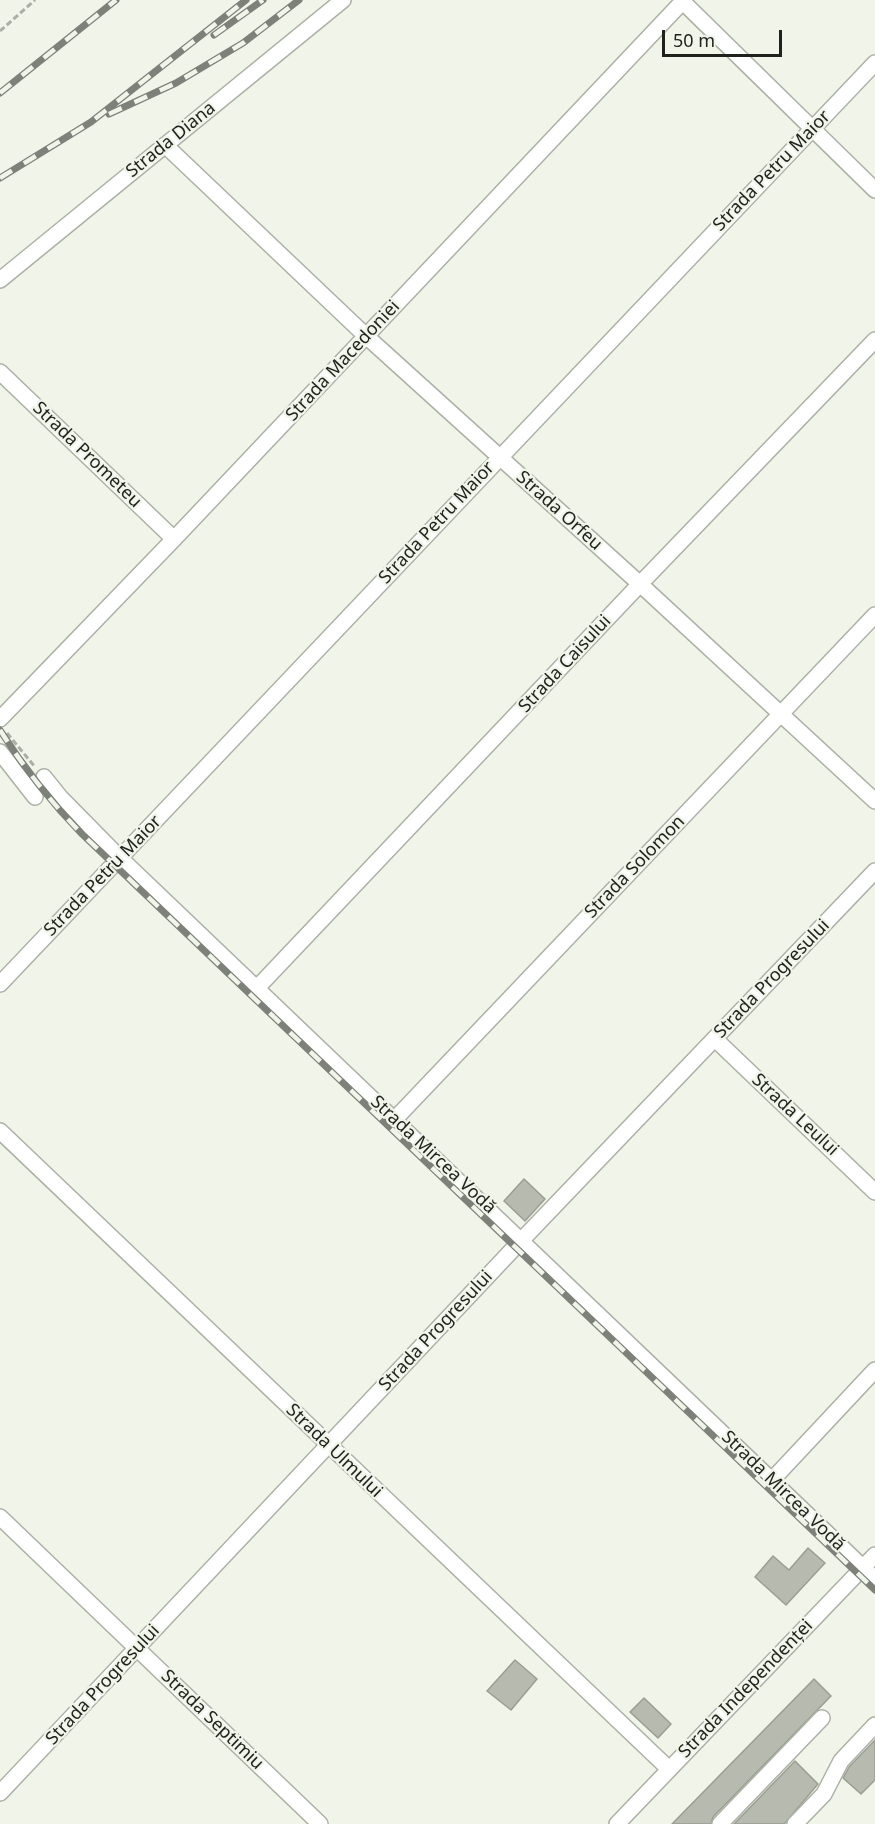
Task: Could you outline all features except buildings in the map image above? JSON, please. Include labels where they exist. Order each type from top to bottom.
[{"type":"street","name":"Strada Diana","points":[[0,280],[343,0]]},
{"type":"street","points":[[682,0],[875,190]]},
{"type":"street","name":"Strada Macedoniei","points":[[2,724],[682,0]]},
{"type":"street","name":"Strada Petru Maior","points":[[0,984],[875,63]]},
{"type":"street","name":"Strada Orfeu","points":[[165,145],[366,336],[875,801]]},
{"type":"street","name":"Strada Caisului","points":[[256,989],[875,340]]},
{"type":"street","name":"Strada Prometeu","points":[[0,372],[174,539]]},
{"type":"street","name":"Strada Solomon","points":[[395,1119],[875,615]]},
{"type":"street","points":[[0,752],[35,797]]},
{"type":"street","name":"Strada Mircea Vodă","points":[[44,777],[60,797],[120,858],[875,1579]]},
{"type":"street","name":"Strada Progresului","points":[[0,1793],[522,1240],[875,871]]},
{"type":"street","name":"Strada Leului","points":[[715,1039],[875,1192]]},
{"type":"street","name":"Strada Ulmului","points":[[0,1131],[669,1769]]},
{"type":"street","points":[[772,1480],[875,1370]]},
{"type":"street","name":"Strada Septimiu","points":[[0,1516],[320,1824]]},
{"type":"street","name":"Strada Independenței","points":[[616,1824],[875,1555]]},
{"type":"street","points":[[720,1824],[822,1718]]},
{"type":"street","points":[[795,1824],[824,1794],[841,1761],[875,1725]]},
{"type":"path","points":[[0,31],[35,0]]},
{"type":"path","points":[[2,724],[44,777]]},
{"type":"railway","points":[[0,93],[116,0]]},
{"type":"railway","points":[[0,178],[91,122],[246,0]]},
{"type":"railway","points":[[214,35],[263,0]]},
{"type":"railway","points":[[109,114],[176,83],[243,43],[299,0]]},
{"type":"railway","points":[[0,730],[38,784],[82,834],[875,1590]]}]
